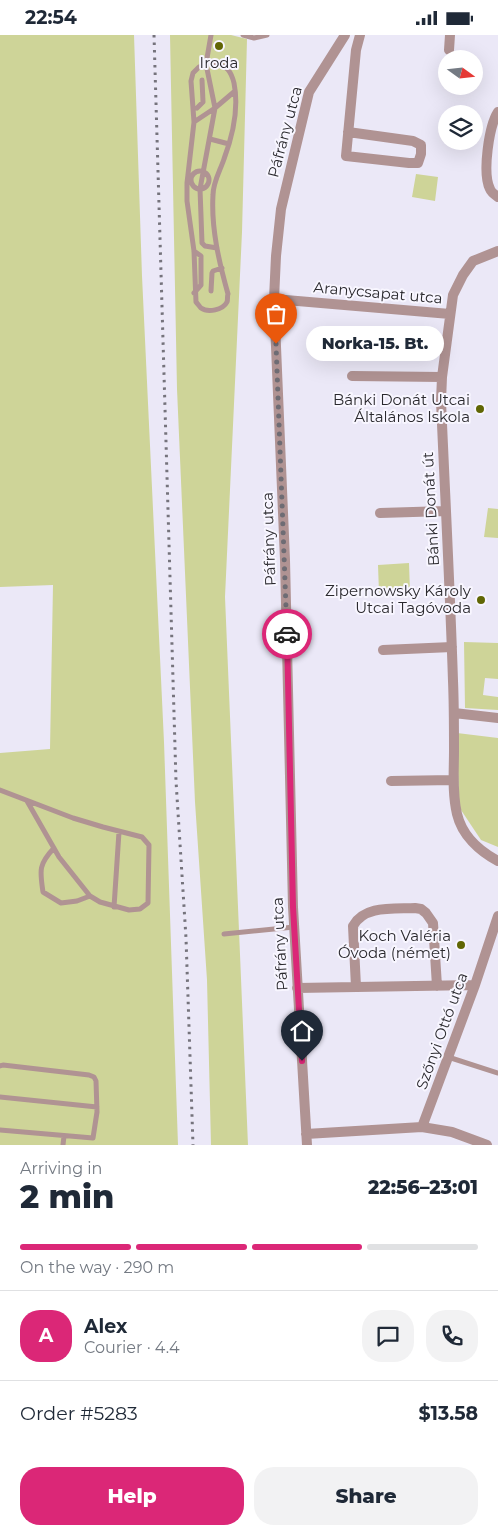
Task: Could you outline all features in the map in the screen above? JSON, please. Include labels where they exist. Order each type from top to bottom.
[{"type":"street","name":"Páfrány utca","points":[[306,1145],[294,927],[285,560],[274,299],[281,209],[309,91],[345,35]]},
{"type":"street","points":[[348,132],[413,141],[421,145],[418,163],[346,155],[348,132],[356,50],[360,35]]},
{"type":"street","points":[[449,50],[450,35]]},
{"type":"street","points":[[338,44],[349,43],[356,50]]},
{"type":"street","points":[[498,112],[493,120],[486,173],[489,188],[498,197]]},
{"type":"street","name":"Bánki Donát út","points":[[498,251],[473,261],[463,275],[453,295],[442,377],[441,401],[452,647],[454,713],[453,780],[457,815],[463,829],[473,843],[498,861]]},
{"type":"street","name":"Aranycsapat utca","points":[[274,299],[450,314]]},
{"type":"street","points":[[352,377],[442,377]]},
{"type":"street","points":[[380,513],[446,511]]},
{"type":"street","points":[[383,650],[452,647]]},
{"type":"street","points":[[454,713],[498,718]]},
{"type":"street","points":[[391,781],[453,780]]},
{"type":"street","points":[[356,987],[354,925],[356,920],[360,915],[371,911],[415,908],[421,909],[426,913],[433,923],[436,986]]},
{"type":"street","name":"Szőnyi Ottó utca","points":[[422,1127],[475,985],[498,916]]},
{"type":"street","points":[[297,988],[475,985]]},
{"type":"street","points":[[306,1134],[422,1127],[452,1132],[487,1145]]},
{"type":"lane","points":[[212,35],[206,64],[215,108],[202,171],[202,243],[205,246],[217,248]]},
{"type":"lane","points":[[243,35],[254,38],[267,35]]},
{"type":"lane","points":[[206,64],[224,65],[232,76],[235,91],[234,124],[213,193],[213,216],[217,248],[228,293],[226,302],[222,307],[208,310],[200,308],[194,293],[201,285],[200,256],[194,251],[187,191],[195,106],[191,81],[193,73],[199,67],[206,64]]},
{"type":"lane","points":[[195,106],[202,102],[202,80]]},
{"type":"lane","points":[[194,122],[235,91]]},
{"type":"lane","points":[[195,106],[207,113]]},
{"type":"lane","points":[[210,139],[229,144]]},
{"type":"lane","points":[[188,168],[194,173]]},
{"type":"lane","points":[[194,187],[191,179],[194,173],[198,171],[202,171],[209,176],[217,176]]},
{"type":"lane","points":[[203,189],[210,182],[209,176]]},
{"type":"lane","points":[[187,191],[194,187],[213,193]]},
{"type":"lane","points":[[211,291],[212,273],[222,268]]},
{"type":"lane","points":[[0,790],[88,823],[142,837],[149,845],[148,903],[140,909],[129,910],[100,902],[90,896],[54,848],[27,801]]},
{"type":"lane","points":[[114,907],[119,831]]},
{"type":"lane","points":[[54,848],[48,854],[40,870],[44,892],[61,903],[77,901],[90,896]]},
{"type":"lane","points":[[224,935],[294,927]]},
{"type":"lane","points":[[448,1057],[498,1073]]},
{"type":"lane","points":[[0,1066],[94,1077],[97,1107],[93,1138],[0,1130]]},
{"type":"lane","points":[[0,1097],[97,1107]]},
{"type":"lane","points":[[63,1145],[64,1136]]},
{"type":"green space","points":[[0,35],[134,35],[142,276],[164,742],[178,1145],[0,1145],[0,753],[50,749],[53,585],[0,587]]},
{"type":"green space","points":[[170,35],[231,35],[247,39],[242,232],[225,597],[248,1145],[211,1145],[207,980],[195,802],[177,389]]},
{"type":"green space","points":[[416,174],[438,177],[435,201],[412,197]]},
{"type":"green space","points":[[488,508],[498,509],[498,538],[484,537]]},
{"type":"green space","points":[[409,563],[410,592],[379,593],[378,565]]},
{"type":"green space","points":[[464,642],[498,643],[498,679],[485,678],[483,695],[498,697],[498,710],[465,708]]},
{"type":"green space","points":[[457,733],[498,738],[498,847],[481,840],[459,807]]},
{"type":"railway","points":[[154,35],[176,781],[186,938],[193,1145]]},
{"type":"way so far","points":[[276,344],[287,634]]},
{"type":"place","name":"Iroda","points":[[219,46]]},
{"type":"place","name":"Norka-15. Bt.","points":[[276,344]]},
{"type":"place","name":"Bánki Donát Utcai Általános Iskola","points":[[480,409]]},
{"type":"place","name":"Zipernowsky Károly Utcai Tagóvoda","points":[[481,600]]},
{"type":"place","name":"Koch Valéria Óvoda (német)","points":[[461,945]]},
{"type":"route","points":[[287,634],[293,907],[302,1061]]}]
